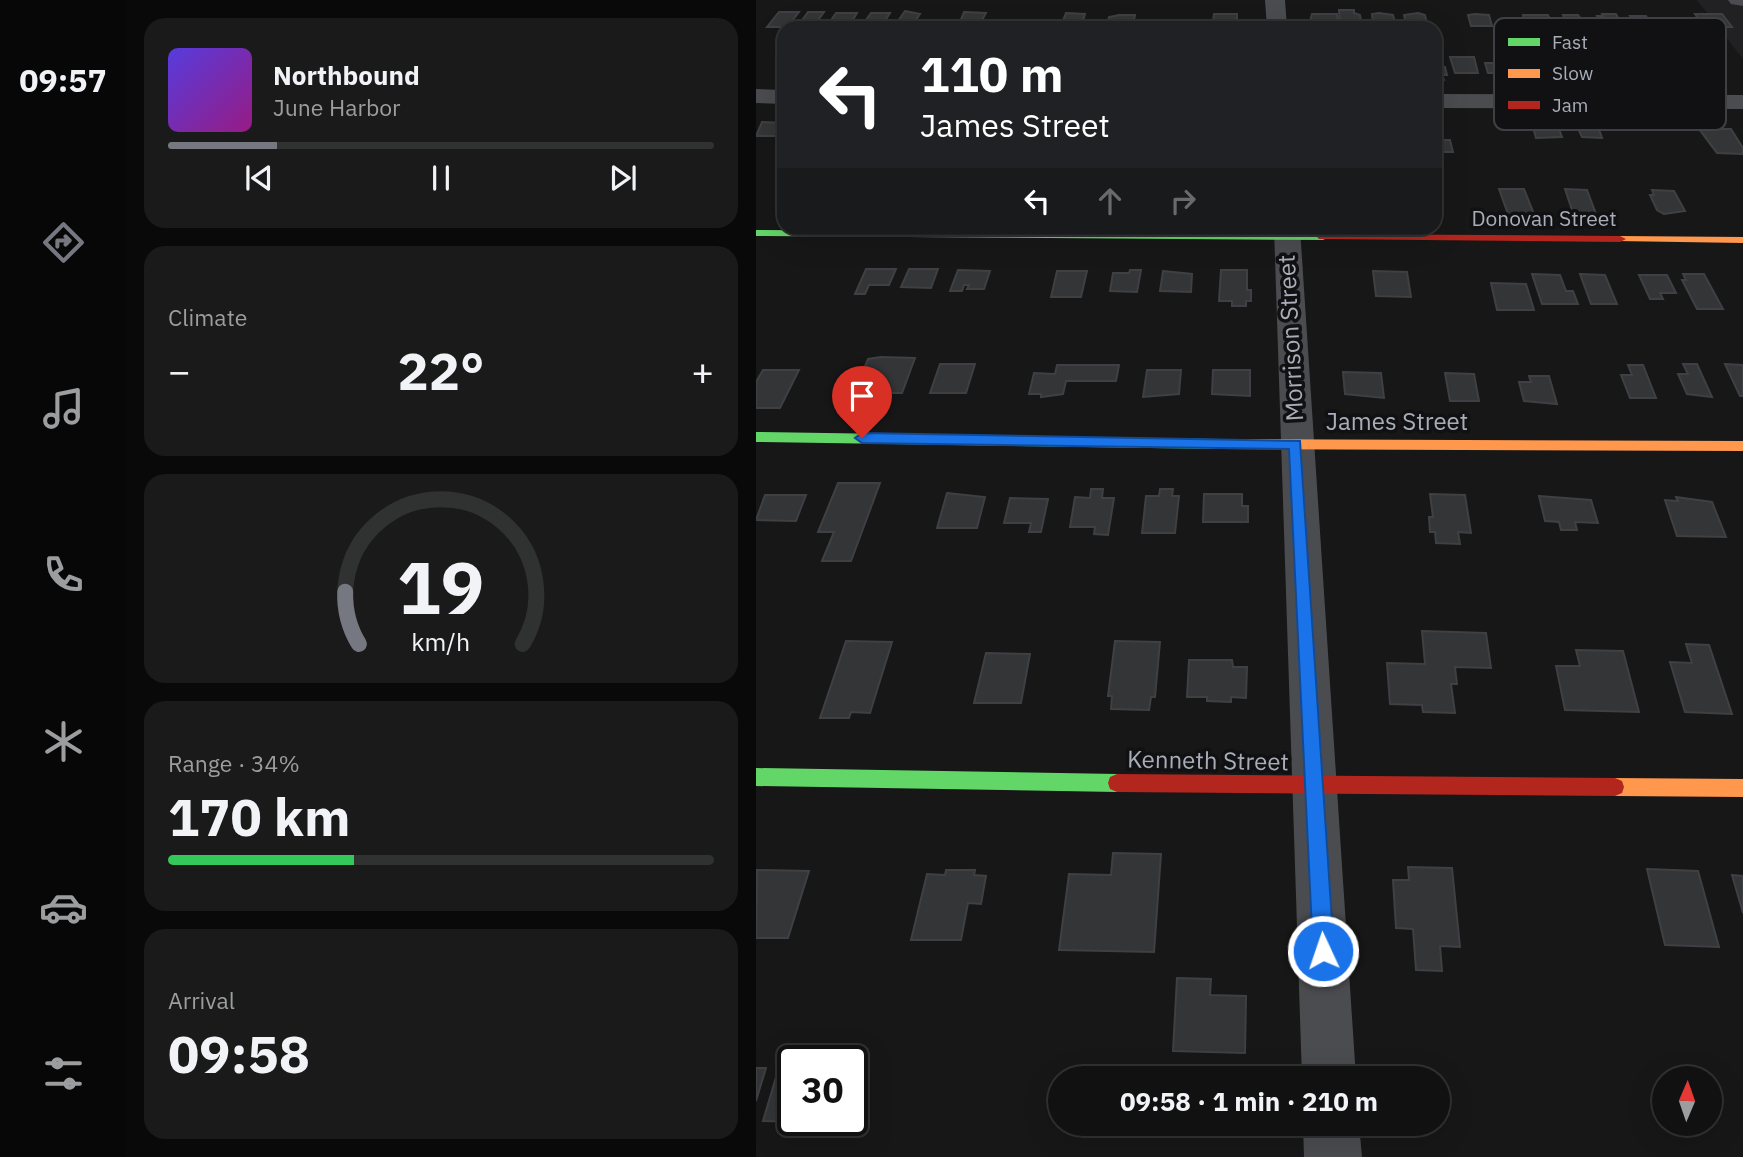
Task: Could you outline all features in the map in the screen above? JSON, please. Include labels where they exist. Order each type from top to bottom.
[{"type":"street","points":[[1275,0],[1276,21]]},
{"type":"street","points":[[756,96],[777,97]]},
{"type":"street","points":[[1442,101],[1494,101]]},
{"type":"street","name":"Donovan Street","points":[[756,233],[777,233]]},
{"type":"street","name":"Morrison Street","points":[[1286,235],[1328,1066]]},
{"type":"street","name":"Donovan Street","points":[[1417,235],[1743,240]]},
{"type":"street","name":"James Street","points":[[756,437],[1743,446]]},
{"type":"street","name":"Kenneth Street","points":[[756,777],[1743,788]]},
{"type":"street","points":[[1332,1136],[1333,1157]]},
{"type":"shaded area","points":[[1697,0],[1743,0],[1743,59],[1726,37],[1726,18],[1711,18]]},
{"type":"building","points":[[1339,10],[1354,10],[1354,13],[1360,15],[1361,21],[1340,21]]},
{"type":"building","points":[[905,11],[920,14],[915,21],[898,21]]},
{"type":"building","points":[[779,12],[799,12],[792,21],[777,21],[777,27],[767,27]]},
{"type":"building","points":[[808,12],[824,12],[817,21],[801,21]]},
{"type":"building","points":[[964,12],[986,13],[982,21],[960,21]]},
{"type":"building","points":[[836,13],[857,13],[852,21],[830,21]]},
{"type":"building","points":[[871,13],[890,13],[885,21],[865,21]]},
{"type":"building","points":[[1066,13],[1085,14],[1083,21],[1063,21]]},
{"type":"building","points":[[1418,13],[1425,15],[1426,21],[1405,21],[1404,15]]},
{"type":"building","points":[[1214,14],[1237,14],[1237,21],[1213,21]]},
{"type":"building","points":[[1312,14],[1337,14],[1338,21],[1310,21]]},
{"type":"building","points":[[1372,14],[1393,15],[1394,21],[1373,21]]},
{"type":"building","points":[[1602,14],[1616,14],[1618,18],[1597,16],[1603,16]]},
{"type":"building","points":[[1695,14],[1722,14],[1725,18],[1698,18]]},
{"type":"building","points":[[1135,15],[1134,21],[1108,21],[1109,17]]},
{"type":"building","points":[[1468,15],[1489,15],[1492,26],[1471,26]]},
{"type":"building","points":[[1523,15],[1548,15],[1549,18],[1524,18]]},
{"type":"building","points":[[1563,15],[1578,15],[1580,18],[1564,18]]},
{"type":"building","points":[[1630,16],[1647,18],[1631,18]]},
{"type":"building","points":[[1450,57],[1474,57],[1478,73],[1455,73]]},
{"type":"building","points":[[1485,63],[1494,63],[1494,73],[1488,73]]},
{"type":"building","points":[[1442,67],[1445,67],[1447,75],[1442,75]]},
{"type":"building","points":[[762,122],[777,123],[777,136],[756,136]]},
{"type":"building","points":[[1731,129],[1743,148],[1743,154],[1717,153],[1700,130]]},
{"type":"building","points":[[1534,130],[1559,130],[1562,137],[1536,138]]},
{"type":"building","points":[[1579,130],[1599,130],[1602,138],[1582,137]]},
{"type":"building","points":[[1442,140],[1450,140],[1453,152],[1442,152]]},
{"type":"building","points":[[1499,189],[1524,189],[1534,214],[1508,214]]},
{"type":"building","points":[[1565,189],[1587,190],[1596,214],[1573,213]]},
{"type":"building","points":[[1652,190],[1674,191],[1685,211],[1664,214],[1657,210],[1650,195],[1654,195]]},
{"type":"building","points":[[866,269],[896,269],[889,285],[869,285],[865,294],[855,294]]},
{"type":"building","points":[[909,269],[938,269],[931,288],[901,287]]},
{"type":"building","points":[[958,270],[990,271],[984,289],[967,289],[969,285],[964,285],[962,291],[950,291]]},
{"type":"building","points":[[1130,270],[1141,270],[1137,292],[1110,291],[1113,273],[1129,273]]},
{"type":"building","points":[[1221,270],[1247,270],[1247,290],[1251,290],[1251,301],[1246,301],[1246,306],[1232,306],[1232,301],[1219,301]]},
{"type":"building","points":[[1057,271],[1087,271],[1081,297],[1051,297]]},
{"type":"building","points":[[1163,271],[1192,274],[1191,292],[1160,291]]},
{"type":"building","points":[[1373,271],[1407,272],[1411,297],[1376,296]]},
{"type":"building","points":[[1532,274],[1560,275],[1566,291],[1573,291],[1578,304],[1542,304]]},
{"type":"building","points":[[1580,274],[1605,275],[1617,304],[1591,304]]},
{"type":"building","points":[[1683,274],[1704,274],[1723,309],[1697,309],[1682,280],[1686,280]]},
{"type":"building","points":[[1639,275],[1667,275],[1676,293],[1660,293],[1663,299],[1650,299]]},
{"type":"building","points":[[1491,283],[1526,284],[1534,310],[1497,310]]},
{"type":"building","points":[[915,358],[902,393],[868,393],[869,388],[856,388],[868,359]]},
{"type":"building","points":[[940,364],[975,364],[966,393],[930,393]]},
{"type":"building","points":[[1683,364],[1697,364],[1712,397],[1687,394],[1678,374],[1688,374]]},
{"type":"building","points":[[1725,364],[1743,365],[1743,396],[1740,396]]},
{"type":"building","points":[[1057,365],[1119,365],[1116,381],[1066,381],[1063,394],[1041,397],[1041,394],[1029,394],[1034,373],[1055,374]]},
{"type":"building","points":[[1628,365],[1643,365],[1656,398],[1630,398],[1621,375],[1632,375]]},
{"type":"building","points":[[763,370],[799,370],[780,408],[756,408],[756,382]]},
{"type":"building","points":[[1147,370],[1181,370],[1179,394],[1143,397]]},
{"type":"building","points":[[1213,370],[1250,370],[1250,396],[1212,394]]},
{"type":"building","points":[[1343,372],[1381,373],[1384,398],[1345,394]]},
{"type":"building","points":[[1445,373],[1474,374],[1479,401],[1450,401]]},
{"type":"building","points":[[1529,376],[1549,376],[1557,404],[1524,401],[1519,382],[1531,382]]},
{"type":"building","points":[[838,483],[880,483],[851,561],[822,561],[834,532],[818,532]]},
{"type":"building","points":[[1091,489],[1103,489],[1102,498],[1114,498],[1108,535],[1094,534],[1095,527],[1070,527],[1075,497],[1090,498]]},
{"type":"building","points":[[1160,489],[1173,489],[1172,496],[1179,496],[1175,533],[1142,533],[1146,496],[1159,496]]},
{"type":"building","points":[[947,493],[985,497],[977,528],[937,528]]},
{"type":"building","points":[[1204,494],[1242,494],[1242,506],[1248,506],[1248,522],[1203,522]]},
{"type":"building","points":[[1430,494],[1465,495],[1471,533],[1458,532],[1460,544],[1436,543],[1435,532],[1430,532],[1429,517],[1433,517]]},
{"type":"building","points":[[765,495],[806,495],[796,521],[756,520]]},
{"type":"building","points":[[1539,496],[1591,500],[1598,523],[1575,522],[1577,530],[1561,530],[1559,522],[1545,521]]},
{"type":"building","points":[[1676,497],[1712,502],[1726,537],[1677,536],[1665,500],[1678,501]]},
{"type":"building","points":[[1010,498],[1048,499],[1041,532],[1029,532],[1031,523],[1004,523]]},
{"type":"building","points":[[1422,631],[1486,633],[1491,668],[1455,667],[1457,684],[1451,684],[1455,713],[1423,712],[1422,705],[1390,704],[1387,663],[1425,664]]},
{"type":"building","points":[[846,641],[892,642],[870,713],[851,712],[849,718],[820,718]]},
{"type":"building","points":[[1115,641],[1160,642],[1155,697],[1151,697],[1149,710],[1111,709],[1112,696],[1108,696]]},
{"type":"building","points":[[1686,644],[1709,645],[1732,714],[1685,712],[1670,662],[1692,663]]},
{"type":"building","points":[[1576,650],[1623,651],[1639,712],[1565,710],[1556,666],[1580,666]]},
{"type":"building","points":[[986,653],[1030,654],[1021,703],[974,703]]},
{"type":"building","points":[[1189,660],[1232,660],[1233,667],[1247,667],[1246,698],[1231,697],[1231,702],[1207,701],[1207,697],[1187,697]]},
{"type":"building","points":[[1113,853],[1161,854],[1154,952],[1059,950],[1069,874],[1111,875]]},
{"type":"building","points":[[1408,867],[1452,868],[1460,947],[1440,946],[1442,971],[1416,970],[1413,929],[1396,928],[1393,880],[1409,880]]},
{"type":"building","points":[[1647,869],[1698,871],[1719,947],[1665,945]]},
{"type":"building","points":[[757,870],[809,871],[788,938],[756,938]]},
{"type":"building","points":[[946,870],[975,870],[974,875],[986,876],[981,904],[968,903],[961,940],[911,940],[927,874],[945,875]]},
{"type":"building","points":[[1732,875],[1743,876],[1743,913]]},
{"type":"building","points":[[1177,978],[1211,979],[1210,995],[1246,996],[1245,1053],[1173,1051]]},
{"type":"building","points":[[756,1068],[766,1068],[756,1101]]},
{"type":"building","points":[[777,1074],[777,1121],[763,1121]]},
{"type":"traffic: fast","points":[[756,233],[777,233]]},
{"type":"traffic: fast","points":[[1040,235],[1323,237]]},
{"type":"traffic: fast","points":[[756,437],[1220,444]]},
{"type":"traffic: fast","points":[[756,777],[1117,783]]},
{"type":"traffic: slow","points":[[1620,239],[1743,240]]},
{"type":"traffic: slow","points":[[1220,444],[1743,446]]},
{"type":"traffic: slow","points":[[1615,787],[1743,788]]},
{"type":"traffic: jam","points":[[1323,237],[1620,239]]},
{"type":"traffic: jam","points":[[1117,783],[1615,787]]},
{"type":"route","points":[[862,438],[1295,444],[1313,729],[1323,951]]}]
